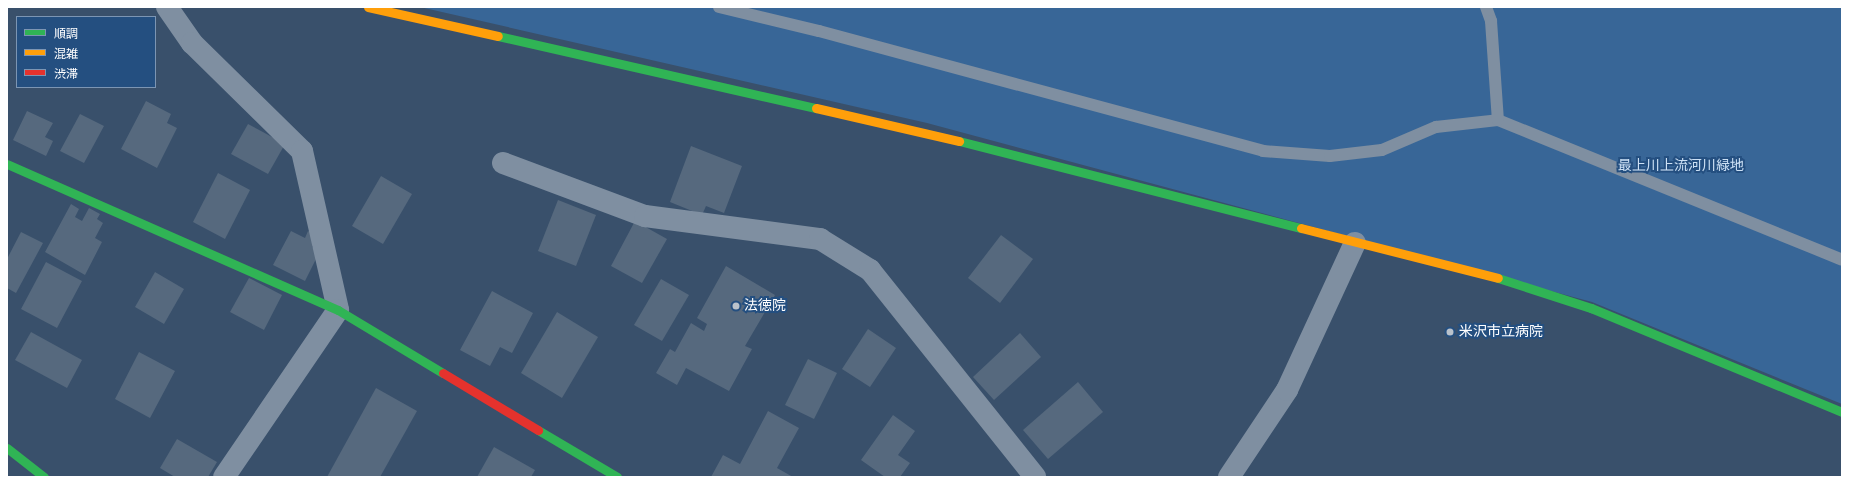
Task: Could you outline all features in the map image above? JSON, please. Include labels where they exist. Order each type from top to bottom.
[{"type":"street","points":[[167,7],[192,43],[302,151],[338,310],[224,477]]},
{"type":"street","points":[[368,7],[929,133],[1088,175],[1265,217],[1355,243],[1480,272],[1591,308],[1842,412]]},
{"type":"street","points":[[503,163],[645,216],[820,239],[870,270],[1035,477]]},
{"type":"street","points":[[7,164],[338,310],[617,477]]},
{"type":"street","points":[[1228,477],[1287,390],[1355,243]]},
{"type":"street","points":[[7,448],[44,477]]},
{"type":"lane","points":[[719,7],[819,31],[1263,151],[1330,156],[1367,152],[1382,150],[1436,127],[1498,120],[1842,260]]},
{"type":"lane","points":[[1486,7],[1491,21],[1498,120]]},
{"type":"green space","name":"最上川上流河川緑地","points":[[420,7],[1842,7],[1842,404],[1592,302],[927,123]]},
{"type":"building","points":[[146,101],[171,114],[167,123],[177,128],[157,168],[121,149]]},
{"type":"building","points":[[27,111],[53,123],[45,137],[53,141],[46,156],[13,140]]},
{"type":"building","points":[[80,114],[104,126],[84,163],[60,151]]},
{"type":"building","points":[[248,124],[285,144],[268,174],[231,154]]},
{"type":"building","points":[[691,146],[742,166],[724,213],[706,206],[702,215],[670,202]]},
{"type":"building","points":[[218,173],[250,190],[225,239],[193,222]]},
{"type":"building","points":[[381,176],[412,194],[383,244],[352,226]]},
{"type":"building","points":[[558,200],[596,215],[576,266],[538,251]]},
{"type":"building","points":[[71,204],[79,209],[75,217],[82,221],[89,208],[100,214],[97,219],[103,223],[95,238],[102,242],[85,275],[45,252]]},
{"type":"building","points":[[635,221],[667,239],[642,283],[611,266]]},
{"type":"building","points":[[291,231],[305,238],[308,231],[318,236],[312,247],[320,251],[305,281],[273,265]]},
{"type":"building","points":[[21,232],[43,243],[16,293],[7,288],[7,259]]},
{"type":"building","points":[[1001,235],[1033,259],[1000,303],[968,278]]},
{"type":"building","points":[[46,262],[82,281],[57,328],[21,309]]},
{"type":"building","points":[[726,266],[775,295],[745,346],[752,349],[729,391],[686,368],[677,385],[656,373],[670,349],[675,352],[691,323],[704,331],[707,324],[697,318]]},
{"type":"building","points":[[155,272],[184,289],[164,324],[135,307]]},
{"type":"building","points":[[249,278],[282,295],[264,330],[230,312]]},
{"type":"building","points":[[661,279],[689,295],[662,341],[634,325]]},
{"type":"building","points":[[492,291],[533,313],[512,353],[500,347],[490,366],[460,350]]},
{"type":"building","points":[[557,312],[598,337],[562,398],[521,373]]},
{"type":"building","points":[[868,329],[896,348],[870,387],[842,369]]},
{"type":"building","points":[[31,332],[82,360],[67,388],[15,360]]},
{"type":"building","points":[[1020,333],[1041,357],[994,400],[973,377]]},
{"type":"building","points":[[139,352],[175,371],[150,418],[115,399]]},
{"type":"building","points":[[808,359],[837,373],[814,419],[785,405]]},
{"type":"building","points":[[1078,382],[1103,412],[1048,459],[1023,430]]},
{"type":"building","points":[[376,388],[417,411],[380,477],[327,477]]},
{"type":"building","points":[[768,411],[799,428],[777,468],[793,477],[711,477],[723,455],[740,464]]},
{"type":"building","points":[[893,415],[915,431],[898,455],[910,463],[900,477],[885,477],[861,460]]},
{"type":"building","points":[[177,439],[217,462],[208,477],[175,477],[160,468]]},
{"type":"building","points":[[494,447],[535,470],[531,477],[477,477]]},
{"type":"traffic: fast","points":[[498,36],[816,108]]},
{"type":"traffic: fast","points":[[959,141],[1301,228]]},
{"type":"traffic: fast","points":[[7,164],[338,310],[443,373]]},
{"type":"traffic: fast","points":[[1498,278],[1591,308],[1842,412]]},
{"type":"traffic: fast","points":[[538,430],[617,477]]},
{"type":"traffic: fast","points":[[7,448],[44,477]]},
{"type":"traffic: slow","points":[[368,7],[498,36]]},
{"type":"traffic: slow","points":[[816,108],[959,141]]},
{"type":"traffic: slow","points":[[1301,228],[1498,278]]},
{"type":"traffic: jam","points":[[443,373],[538,430]]},
{"type":"place","name":"法徳院","points":[[736,306]]},
{"type":"place","name":"米沢市立病院","points":[[1450,332]]}]
